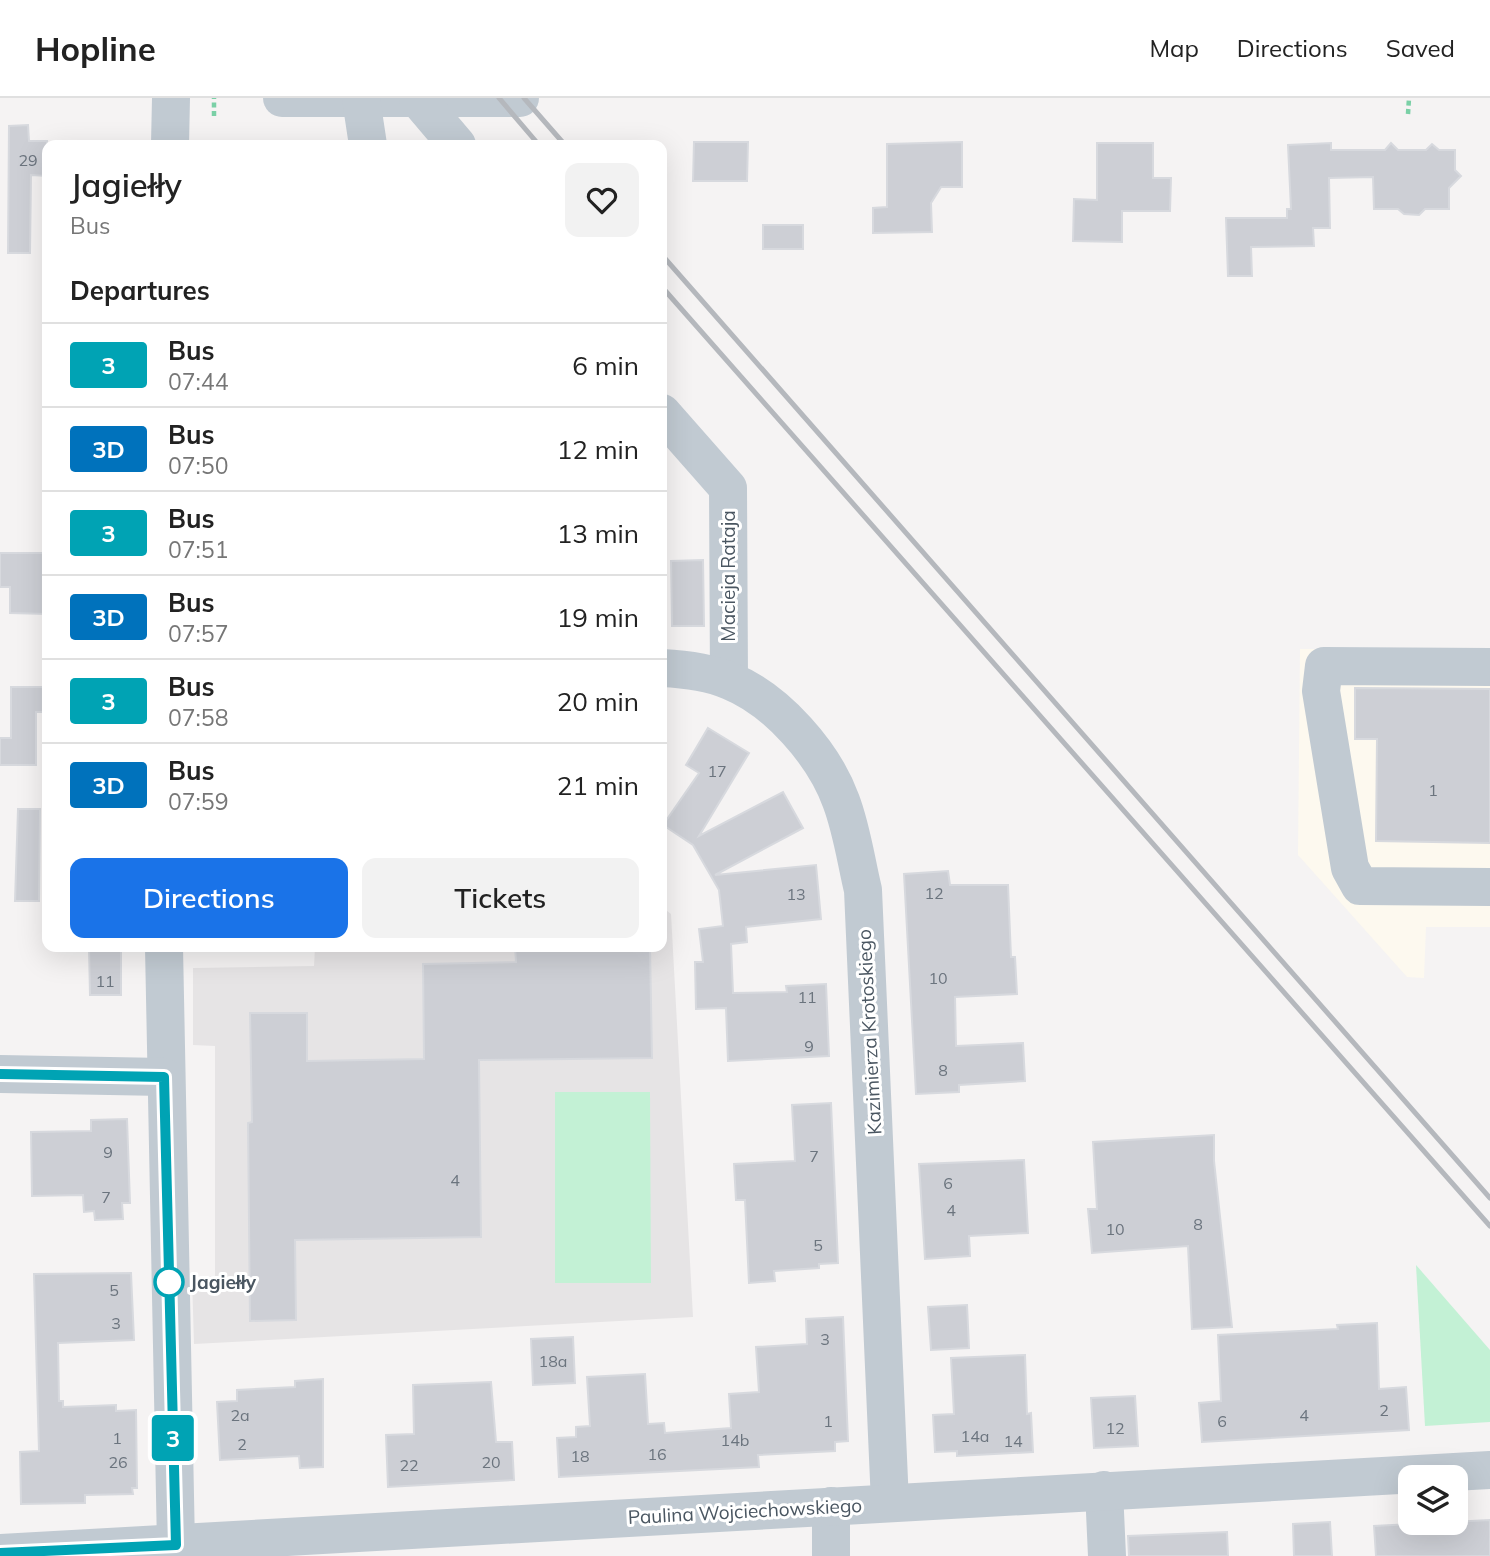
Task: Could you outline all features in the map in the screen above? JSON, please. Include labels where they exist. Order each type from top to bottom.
[{"type":"street","points":[[170,140],[171,98]]},
{"type":"street","points":[[282,98],[520,98]]},
{"type":"street","points":[[362,99],[367,140]]},
{"type":"street","points":[[418,99],[453,140]]},
{"type":"street","name":"Macieja Rataja","points":[[667,419],[728,488],[729,680]]},
{"type":"street","points":[[1490,667],[1324,666],[1321,691],[1350,868],[1360,886],[1490,887]]},
{"type":"street","name":"Kazimierza Krotoskiego","points":[[667,668],[686,669],[729,680],[748,690],[782,718],[815,754],[840,798],[863,890],[890,1503]]},
{"type":"street","points":[[163,952],[176,1545]]},
{"type":"street","points":[[0,1074],[164,1077]]},
{"type":"street","name":"Paulina Wojciechowskiego","points":[[0,1553],[176,1545],[241,1548],[545,1539],[831,1506],[1490,1470]]},
{"type":"street","points":[[1104,1490],[1107,1556]]},
{"type":"street","points":[[831,1506],[831,1556]]},
{"type":"path","points":[[214,98],[214,116]]},
{"type":"path","points":[[1408,114],[1409,98]]},
{"type":"shaded area","points":[[1300,649],[1490,650],[1490,927],[1426,927],[1424,978],[1407,977],[1298,855]]},
{"type":"shaded area","points":[[667,911],[671,914],[693,1317],[194,1344],[192,1278],[215,1276],[215,1046],[193,1045],[193,968],[314,966],[315,952],[667,952]]},
{"type":"green space","points":[[555,1092],[650,1092],[651,1283],[555,1283]]},
{"type":"green space","points":[[1416,1265],[1490,1350],[1490,1422],[1425,1426]]},
{"type":"building","points":[[28,125],[29,141],[42,141],[42,176],[31,175],[30,253],[8,253],[9,126]]},
{"type":"building","points":[[694,142],[748,142],[747,181],[693,181]]},
{"type":"building","points":[[962,142],[962,187],[941,187],[931,203],[932,232],[873,233],[873,208],[887,207],[887,144]]},
{"type":"building","points":[[1097,143],[1153,143],[1153,178],[1171,178],[1170,211],[1122,211],[1122,242],[1073,241],[1074,199],[1097,200]]},
{"type":"building","points":[[1331,143],[1331,150],[1385,150],[1391,143],[1398,150],[1426,150],[1432,144],[1439,150],[1455,150],[1455,170],[1461,176],[1449,188],[1449,209],[1425,209],[1419,215],[1404,214],[1398,209],[1374,209],[1373,177],[1329,178],[1330,228],[1313,228],[1314,246],[1251,247],[1252,276],[1228,276],[1226,218],[1287,218],[1287,209],[1291,209],[1288,145]]},
{"type":"building","points":[[763,225],[803,225],[803,249],[763,249]]},
{"type":"building","points":[[0,553],[42,553],[42,614],[10,613],[10,587],[0,587]]},
{"type":"building","points":[[703,560],[704,626],[672,626],[671,561]]},
{"type":"building","points":[[11,687],[42,687],[42,712],[36,712],[36,765],[0,765],[0,738],[11,738]]},
{"type":"building","points":[[1355,688],[1490,689],[1490,843],[1376,841],[1377,739],[1355,739]]},
{"type":"building","points":[[708,728],[749,753],[699,836],[783,792],[803,828],[715,875],[816,865],[821,919],[746,927],[747,942],[731,944],[733,993],[787,992],[786,986],[826,984],[829,1056],[728,1061],[726,1008],[696,1009],[695,962],[703,962],[699,929],[723,926],[719,890],[693,845],[667,828],[667,819],[699,773],[686,765]]},
{"type":"building","points":[[18,809],[40,809],[39,901],[15,901]]},
{"type":"building","points":[[948,871],[950,885],[1008,885],[1011,957],[1015,957],[1017,994],[955,997],[956,1046],[1023,1043],[1025,1081],[959,1085],[959,1092],[916,1094],[904,874]]},
{"type":"building","points":[[89,952],[121,952],[121,995],[90,995]]},
{"type":"building","points":[[515,952],[650,952],[652,1058],[479,1060],[481,1237],[295,1240],[296,1320],[250,1321],[250,1013],[307,1013],[307,1061],[424,1059],[423,964],[516,962]]},
{"type":"building","points":[[831,1103],[838,1263],[819,1264],[819,1268],[774,1271],[775,1281],[749,1283],[745,1200],[736,1200],[734,1164],[795,1161],[792,1105]]},
{"type":"building","points":[[127,1119],[130,1203],[122,1203],[123,1219],[95,1220],[94,1211],[84,1212],[83,1195],[32,1196],[31,1132],[91,1131],[91,1120]]},
{"type":"building","points":[[1214,1135],[1214,1161],[1232,1327],[1192,1329],[1188,1246],[1092,1253],[1088,1209],[1097,1209],[1093,1142]]},
{"type":"building","points":[[1024,1160],[1028,1233],[969,1236],[970,1256],[925,1259],[919,1164]]},
{"type":"building","points":[[131,1273],[134,1340],[58,1343],[59,1401],[63,1401],[63,1407],[116,1405],[116,1411],[136,1410],[137,1488],[132,1488],[133,1494],[85,1495],[85,1503],[21,1504],[20,1452],[39,1451],[34,1274]]},
{"type":"building","points":[[967,1305],[969,1348],[931,1350],[928,1307]]},
{"type":"building","points":[[843,1317],[848,1441],[835,1442],[835,1451],[758,1455],[759,1467],[559,1477],[557,1438],[576,1437],[576,1427],[590,1426],[587,1377],[645,1374],[648,1424],[664,1423],[665,1433],[731,1428],[729,1394],[759,1392],[756,1347],[807,1344],[806,1319]]},
{"type":"building","points":[[1377,1323],[1379,1389],[1406,1387],[1409,1430],[1202,1442],[1199,1403],[1221,1401],[1218,1335],[1338,1329],[1337,1325]]},
{"type":"building","points":[[573,1337],[575,1383],[533,1385],[531,1339]]},
{"type":"building","points":[[1025,1355],[1027,1414],[1031,1413],[1033,1452],[957,1456],[957,1451],[935,1452],[933,1415],[954,1414],[951,1358]]},
{"type":"building","points":[[323,1379],[323,1467],[300,1468],[299,1456],[220,1460],[217,1402],[237,1401],[237,1390],[295,1387],[295,1381]]},
{"type":"building","points":[[491,1382],[496,1442],[512,1442],[514,1480],[388,1487],[386,1435],[414,1434],[413,1385]]},
{"type":"building","points":[[1135,1396],[1138,1446],[1094,1448],[1091,1398]]},
{"type":"building","points":[[1490,1520],[1490,1556],[1376,1556],[1374,1526],[1398,1525],[1398,1535],[1468,1535],[1468,1521]]},
{"type":"building","points":[[1330,1522],[1332,1556],[1294,1556],[1293,1524]]},
{"type":"building","points":[[1227,1532],[1228,1556],[1129,1556],[1128,1536]]},
{"type":"railway","points":[[499,98],[535,140]]},
{"type":"railway","points":[[524,98],[561,140]]},
{"type":"railway","points":[[667,261],[1490,1198]]},
{"type":"railway","points":[[667,293],[1490,1226]]},
{"type":"bus line","name":"3","points":[[0,1074],[164,1077],[176,1545],[0,1553]]},
{"type":"place","name":"Jagiełły","points":[[169,1282]]}]
